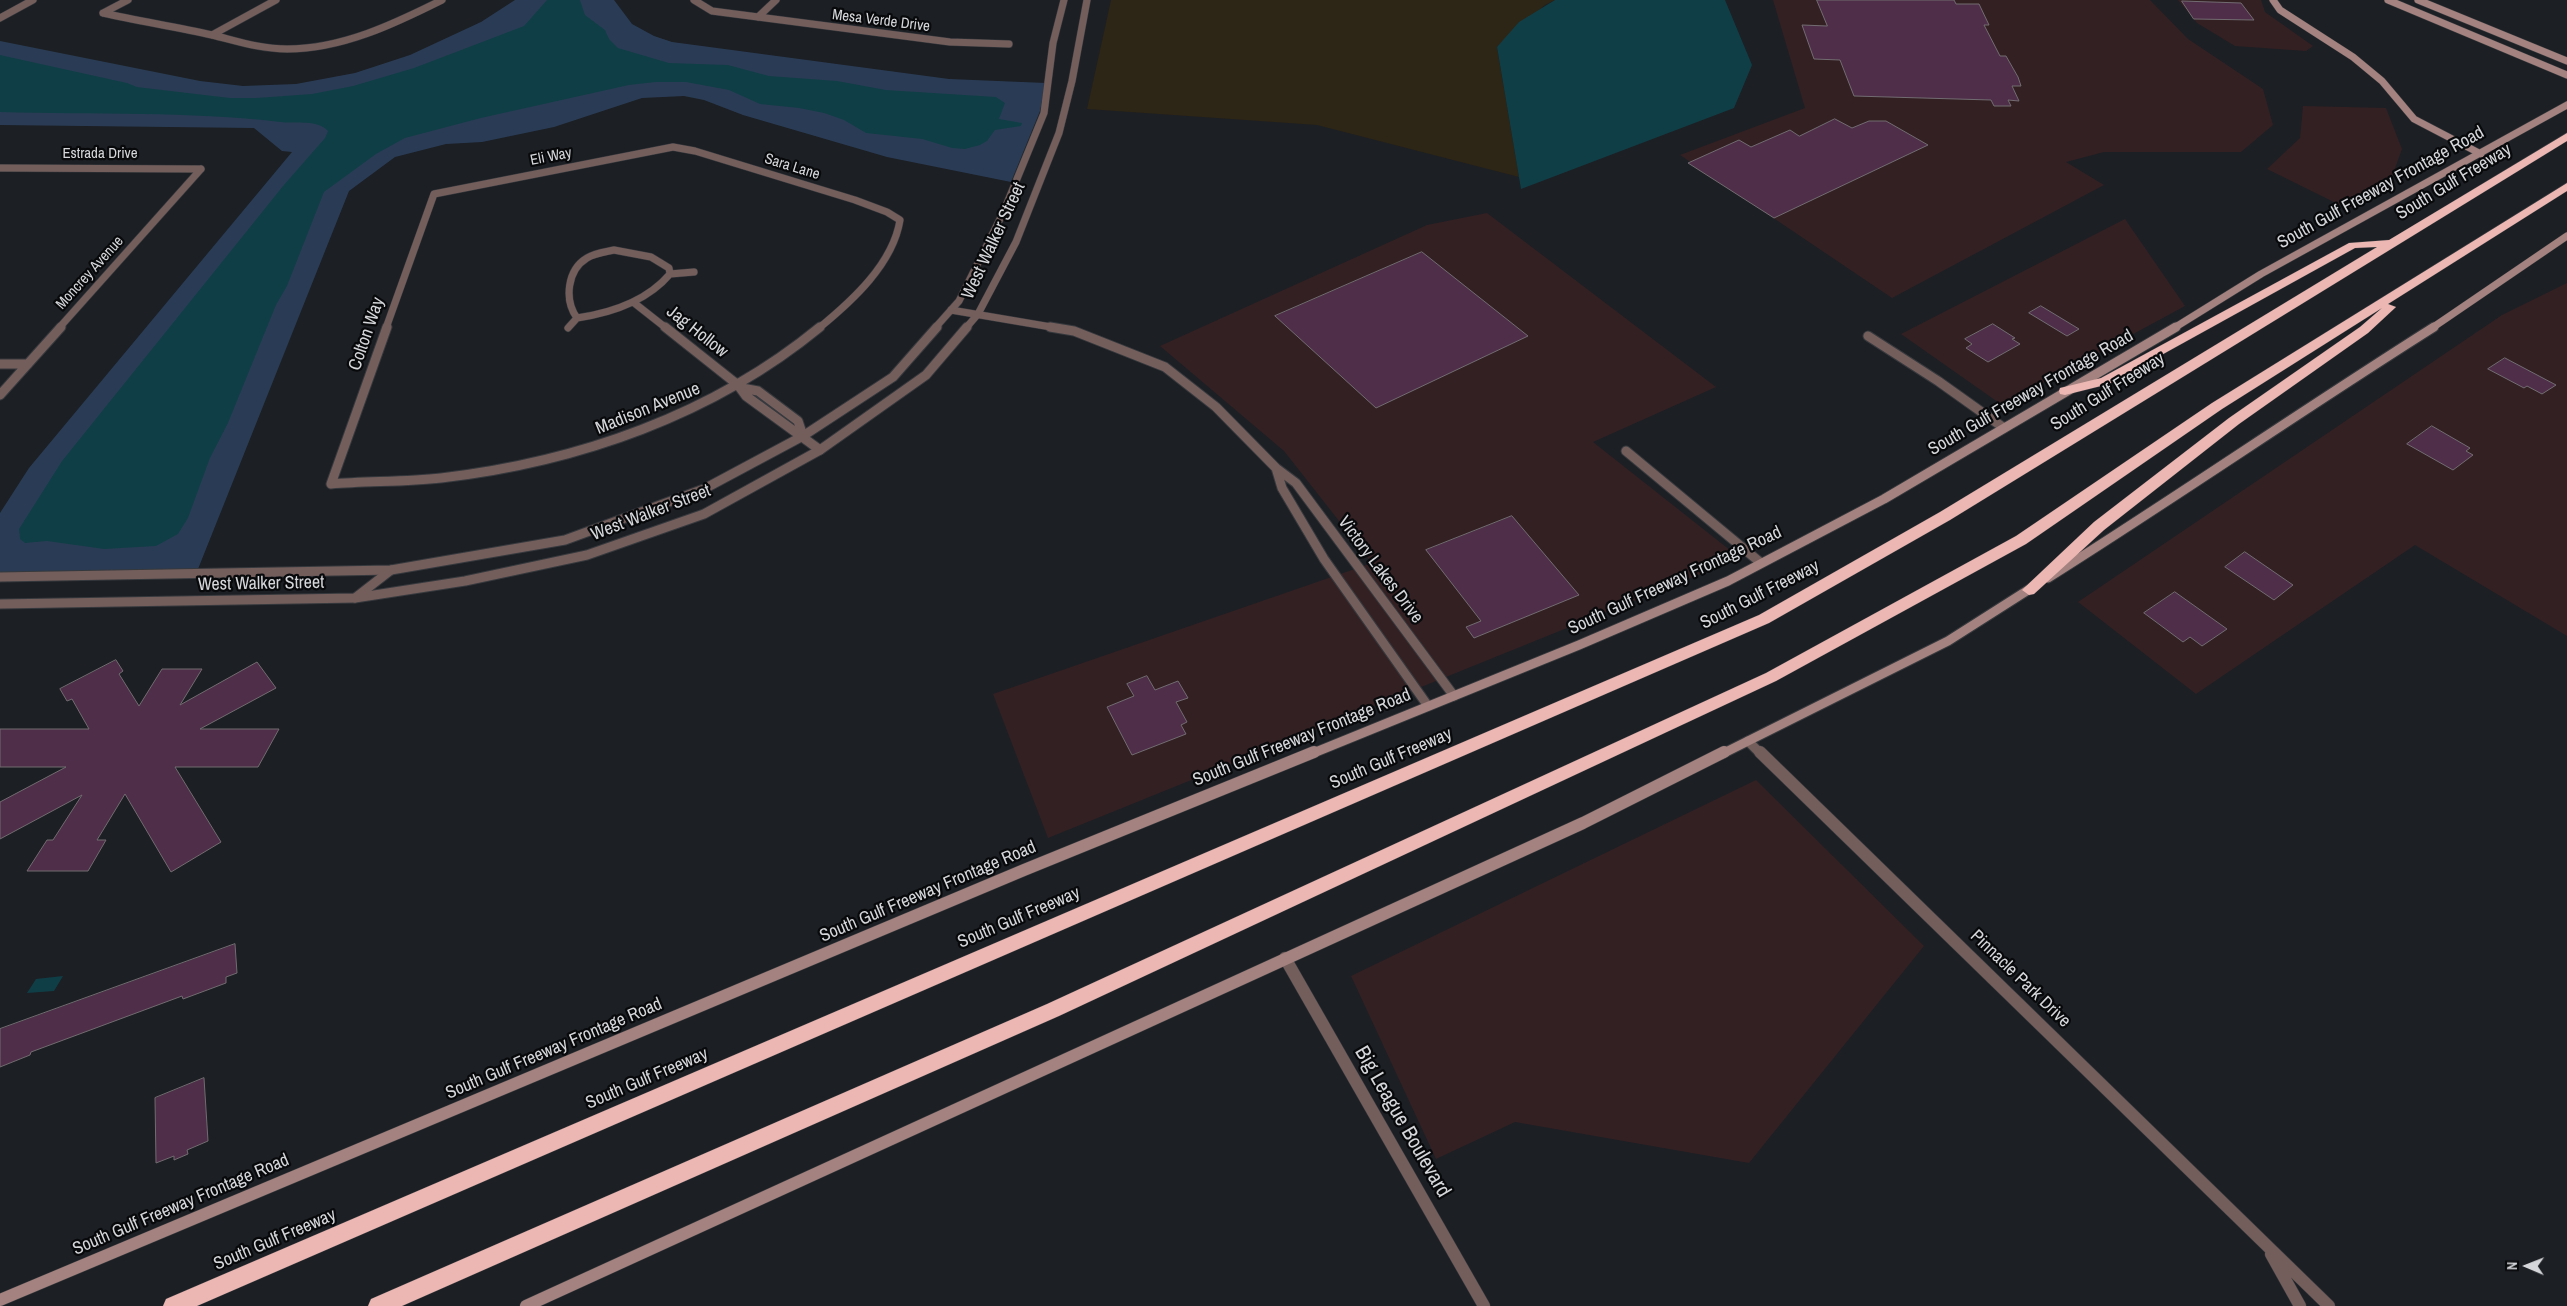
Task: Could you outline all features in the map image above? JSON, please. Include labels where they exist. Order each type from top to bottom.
[{"type":"highway","name":"South Gulf Freeway","points":[[173,1306],[1764,619],[1945,516],[2567,136]]},
{"type":"highway","points":[[378,1306],[1052,1010],[1770,677],[2021,540],[2217,406],[2422,279],[2567,186]]},
{"type":"highway","points":[[2065,392],[2105,381],[2353,245],[2391,243]]},
{"type":"highway","points":[[2029,590],[2099,526],[2234,421],[2364,330],[2422,279]]},
{"type":"main road","points":[[2273,0],[2280,10],[2353,57],[2382,81],[2414,119],[2481,154]]},
{"type":"main road","points":[[2388,0],[2567,75]]},
{"type":"main road","points":[[2418,0],[2567,61]]},
{"type":"main road","name":"South Gulf Freeway Frontage Road","points":[[0,1300],[1024,870],[1579,645],[1728,581],[1884,499],[2142,348],[2260,274],[2567,105]]},
{"type":"main road","points":[[526,1306],[1583,823],[1948,641],[2175,498],[2303,410],[2435,326],[2567,236]]},
{"type":"street","points":[[0,18],[33,0]]},
{"type":"street","points":[[128,0],[103,13],[212,35],[263,48],[309,48],[334,44],[381,29],[442,0]]},
{"type":"street","points":[[212,35],[276,0]]},
{"type":"street","name":"Mesa Verde Drive","points":[[694,0],[712,11],[950,42],[1009,44]]},
{"type":"street","points":[[758,17],[776,0]]},
{"type":"street","name":"West Walker Street","points":[[0,578],[391,570],[566,540],[704,489],[803,436],[893,377],[959,301],[1003,213],[1044,113],[1053,43],[1064,0]]},
{"type":"street","name":"West Walker Street","points":[[0,604],[355,598],[465,581],[587,555],[704,514],[820,450],[926,375],[978,314],[1016,242],[1059,133],[1072,81],[1087,0]]},
{"type":"street","name":"Eli Way","points":[[434,194],[673,147]]},
{"type":"street","name":"Sara Lane","points":[[673,147],[695,151],[854,200],[887,212],[900,220]]},
{"type":"street","name":"Estrada Drive","points":[[0,168],[201,169]]},
{"type":"street","name":"Moncrey Avenue","points":[[0,395],[201,169]]},
{"type":"street","name":"Colton Way","points":[[331,484],[434,194]]},
{"type":"street","name":"Madison Avenue","points":[[331,484],[442,478],[520,466],[583,451],[676,417],[740,387],[844,306],[880,265],[900,230],[900,220]]},
{"type":"street","points":[[568,328],[577,318],[570,310],[569,296],[577,270],[581,262],[590,257],[608,251],[626,251],[665,264],[669,268],[670,274],[694,272]]},
{"type":"street","name":"Jag Hollow","points":[[577,318],[605,314],[633,302],[659,285],[670,274]]},
{"type":"street","name":"Jag Hollow","points":[[633,302],[740,387],[746,396],[787,428],[803,436],[820,450]]},
{"type":"street","name":"Victory Lakes Drive","points":[[951,310],[1074,331],[1165,366],[1216,407],[1276,468],[1296,483],[1454,696]]},
{"type":"street","points":[[1868,336],[1938,381],[2004,428]]},
{"type":"street","points":[[0,364],[28,364]]},
{"type":"street","points":[[1626,451],[1761,563]]},
{"type":"street","name":"Victory Lakes Drive","points":[[1276,468],[1282,488],[1324,559],[1428,706]]},
{"type":"street","points":[[355,598],[391,570]]},
{"type":"street","name":"Pinnacle Park Drive","points":[[1748,740],[2329,1306]]},
{"type":"street","name":"Big League Boulevard","points":[[1285,958],[1484,1306]]},
{"type":"street","name":"Pinnacle Park Drive","points":[[2266,1244],[2300,1306]]},
{"type":"shaded area","points":[[515,0],[614,0],[632,24],[654,36],[672,42],[949,79],[1046,83],[1040,111],[1011,182],[887,157],[743,115],[704,100],[684,96],[642,98],[554,127],[482,142],[446,144],[395,157],[349,191],[198,569],[0,573],[0,513],[29,468],[292,152],[282,151],[254,128],[0,125],[0,41],[200,81],[243,86],[296,84],[355,73],[410,55],[481,22]]},
{"type":"shaded area","points":[[547,0],[580,0],[585,15],[605,30],[609,39],[618,48],[669,63],[728,65],[769,76],[837,81],[886,90],[996,97],[1005,103],[999,119],[1022,123],[1021,126],[995,130],[987,141],[980,145],[965,149],[952,148],[922,139],[866,133],[844,120],[824,113],[760,104],[729,90],[686,82],[656,82],[629,85],[481,118],[405,138],[376,154],[324,192],[287,286],[276,305],[228,423],[210,458],[188,518],[178,534],[156,546],[104,549],[47,541],[25,543],[20,539],[19,529],[62,461],[283,186],[325,138],[328,131],[312,123],[211,116],[0,112],[0,55],[127,83],[137,87],[230,98],[312,94],[353,86],[414,68],[524,26]]},
{"type":"shaded area","points":[[1111,0],[1555,0],[1545,5],[1497,47],[1519,177],[1317,125],[1087,109]]},
{"type":"shaded area","points":[[1555,0],[1725,0],[1752,65],[1734,108],[1521,189],[1497,47],[1519,22]]},
{"type":"shaded area","points":[[1773,0],[2150,0],[2188,39],[2263,89],[2273,125],[2241,152],[2104,152],[2066,162],[2104,185],[1892,298],[1680,155],[1805,108]]},
{"type":"shaded area","points":[[2178,0],[2261,0],[2265,12],[2313,46],[2306,51],[2235,46],[2197,23]]},
{"type":"shaded area","points":[[2303,106],[2386,108],[2402,149],[2389,185],[2348,209],[2267,169],[2300,138]]},
{"type":"shaded area","points":[[1487,213],[1716,387],[1593,442],[1740,558],[1048,838],[993,694],[1372,563],[1284,451],[1160,346],[1427,225]]},
{"type":"shaded area","points":[[2125,219],[2185,306],[2002,405],[1901,334]]},
{"type":"shaded area","points":[[2567,283],[2567,636],[2415,545],[2196,694],[2078,602],[2502,315]]},
{"type":"shaded area","points":[[1756,780],[1924,946],[1749,1163],[1515,1122],[1436,1159],[1351,976]]},
{"type":"shaded area","points":[[63,976],[54,991],[27,993],[36,979]]},
{"type":"building","points":[[1817,0],[1954,0],[1956,4],[1979,4],[1989,25],[1984,25],[2000,56],[2006,56],[2018,77],[2021,86],[2012,86],[2019,101],[2008,100],[2011,106],[1994,106],[1991,100],[1854,96],[1840,60],[1814,59],[1802,25],[1827,26]]},
{"type":"building","points":[[2182,1],[2241,3],[2254,20],[2194,19]]},
{"type":"building","points":[[1835,119],[1852,128],[1869,121],[1886,121],[1928,145],[1774,218],[1688,163],[1739,140],[1751,147],[1790,130],[1799,136]]},
{"type":"building","points":[[1422,252],[1528,336],[1376,408],[1275,316]]},
{"type":"building","points":[[2041,306],[2079,329],[2067,336],[2029,313]]},
{"type":"building","points":[[1993,324],[2015,338],[2012,339],[2020,344],[1988,362],[1966,348],[1972,344],[1965,339]]},
{"type":"building","points":[[2505,358],[2556,385],[2542,394],[2527,386],[2524,388],[2488,369]]},
{"type":"building","points":[[2432,426],[2470,448],[2466,451],[2473,455],[2453,470],[2407,444]]},
{"type":"building","points":[[1512,516],[1579,595],[1474,638],[1466,627],[1481,621],[1426,550]]},
{"type":"building","points":[[2245,552],[2293,585],[2274,600],[2225,567]]},
{"type":"building","points":[[2175,592],[2227,629],[2202,646],[2190,637],[2183,642],[2144,613]]},
{"type":"building","points":[[116,660],[123,671],[119,674],[139,706],[162,669],[202,669],[180,705],[257,662],[276,688],[200,729],[279,729],[258,767],[175,767],[221,842],[171,872],[125,794],[97,840],[106,840],[88,871],[27,871],[47,840],[53,840],[82,795],[0,839],[0,802],[66,767],[0,767],[0,729],[89,729],[72,699],[67,701],[60,689]]},
{"type":"building","points":[[1147,676],[1155,690],[1178,681],[1188,698],[1176,702],[1187,722],[1181,725],[1186,734],[1132,755],[1107,707],[1134,696],[1127,684]]},
{"type":"building","points":[[235,944],[237,973],[226,977],[226,983],[183,999],[182,996],[31,1052],[30,1055],[0,1067],[0,1029]]},
{"type":"building","points":[[204,1078],[208,1141],[187,1150],[188,1154],[174,1160],[174,1156],[156,1163],[155,1098]]}]
